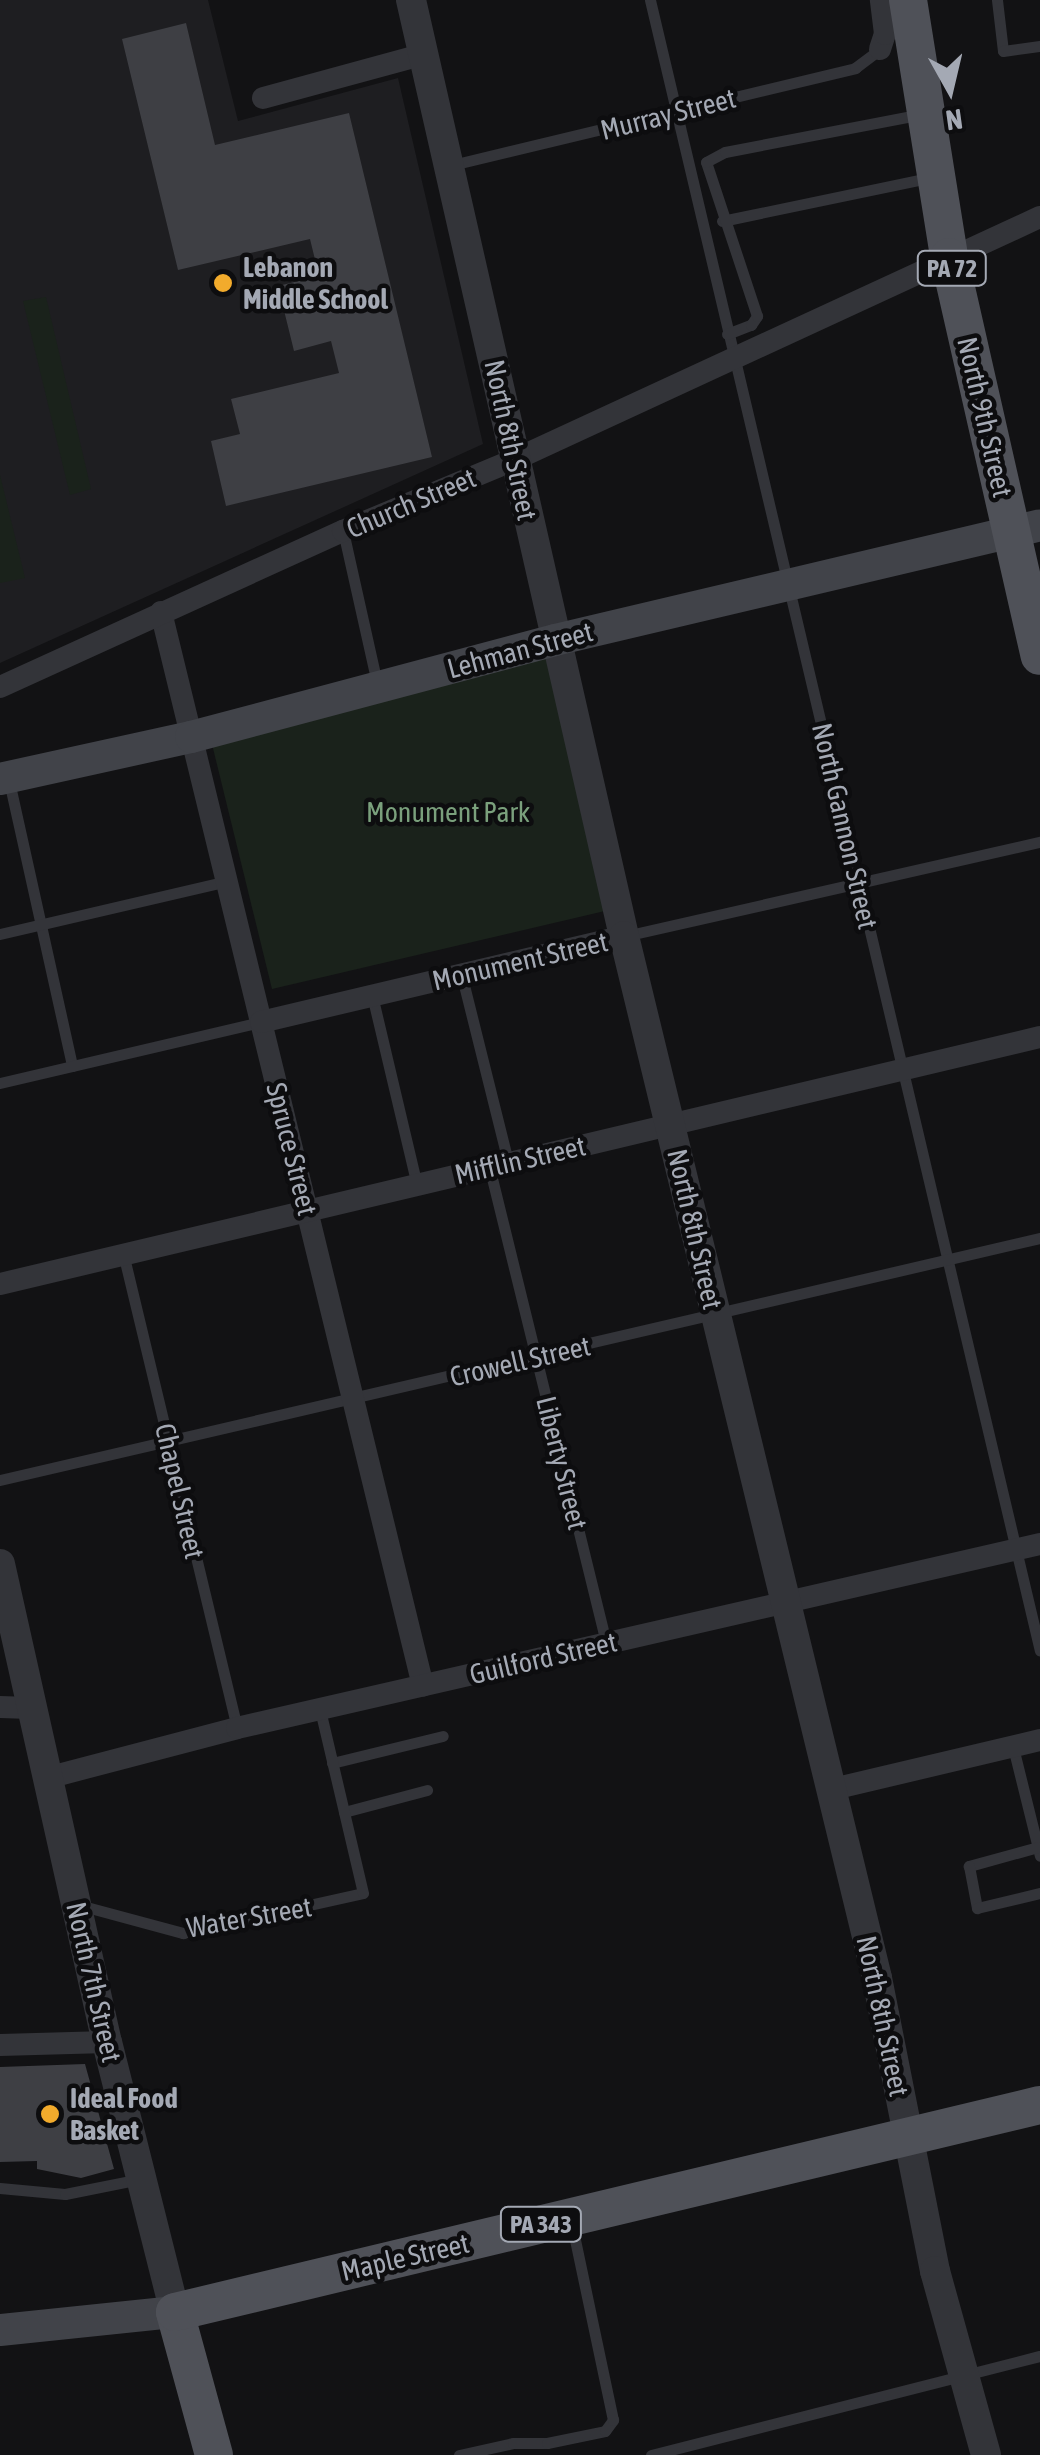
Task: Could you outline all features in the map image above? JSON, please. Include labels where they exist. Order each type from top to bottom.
[{"type":"main road","name":"North 9th Street","points":[[908,0],[949,258],[1025,529],[1040,656]]},
{"type":"main road","name":"Lehman Street","points":[[4,778],[191,737],[555,640],[1025,529]]},
{"type":"main road","name":"Maple Street","points":[[0,2330],[175,2312],[1040,2104]]},
{"type":"main road","name":"North 7th Street","points":[[175,2312],[214,2455]]},
{"type":"street","name":"North 8th Street","points":[[411,0],[624,936],[878,1978],[935,2271],[986,2455]]},
{"type":"street","points":[[880,49],[885,34],[881,0]]},
{"type":"street","points":[[263,98],[425,54]]},
{"type":"street","name":"Church Street","points":[[0,687],[343,531],[516,459],[729,346],[949,258],[1040,217]]},
{"type":"street","name":"Spruce Street","points":[[161,612],[422,1686]]},
{"type":"street","name":"Monument Street","points":[[261,1022],[624,936]]},
{"type":"street","name":"Mifflin Street","points":[[0,1284],[1040,1037]]},
{"type":"street","name":"Guilford Street","points":[[48,1778],[237,1728],[1040,1544]]},
{"type":"street","name":"North 7th Street","points":[[0,1564],[15,1708],[48,1778],[107,2042],[175,2312]]},
{"type":"street","points":[[833,1790],[1040,1740]]},
{"type":"street","points":[[0,2046],[107,2042]]},
{"type":"lane","name":"North Gannon Street","points":[[650,0],[1040,1651]]},
{"type":"lane","points":[[997,0],[1003,52],[1040,46]]},
{"type":"lane","name":"Murray Street","points":[[450,165],[856,68],[880,49]]},
{"type":"lane","points":[[729,346],[756,316],[722,221],[706,162],[712,156],[926,113]]},
{"type":"lane","points":[[722,221],[936,176]]},
{"type":"lane","points":[[343,531],[378,688]]},
{"type":"lane","points":[[4,778],[72,1066]]},
{"type":"lane","name":"Monument Street","points":[[624,936],[1040,842]]},
{"type":"lane","points":[[0,934],[227,880]]},
{"type":"lane","name":"Liberty Street","points":[[462,977],[536,1357],[606,1643]]},
{"type":"lane","points":[[372,995],[417,1186]]},
{"type":"lane","name":"Monument Street","points":[[0,1083],[261,1022]]},
{"type":"lane","name":"Crowell Street","points":[[0,1480],[169,1444],[1040,1238]]},
{"type":"lane","name":"Chapel Street","points":[[124,1253],[237,1728]]},
{"type":"lane","points":[[320,1710],[344,1812],[427,1790]]},
{"type":"lane","points":[[332,1763],[443,1736]]},
{"type":"lane","points":[[1013,1747],[1039,1852],[969,1866],[977,1908],[1040,1893]]},
{"type":"lane","name":"Water Street","points":[[77,1904],[183,1933],[363,1894],[344,1812]]},
{"type":"lane","points":[[0,2188],[65,2194],[140,2180]]},
{"type":"lane","points":[[459,2455],[513,2442],[547,2443],[604,2431],[613,2420],[570,2217]]},
{"type":"lane","points":[[652,2455],[1040,2356]]},
{"type":"shaded area","name":"Lebanon Middle School","points":[[0,0],[208,0],[238,121],[398,78],[483,444],[0,663]]},
{"type":"green space","points":[[46,297],[91,489],[70,495],[23,301]]},
{"type":"green space","points":[[0,475],[25,578],[0,583]]},
{"type":"green space","name":"Monument Park","points":[[548,651],[609,910],[272,989],[210,736]]},
{"type":"building","name":"Lebanon Middle School","points":[[186,23],[215,145],[349,113],[432,457],[226,506],[211,441],[240,434],[231,399],[339,373],[331,341],[294,351],[278,286],[319,276],[310,239],[178,270],[122,39]]},
{"type":"building","name":"Ideal Food Basket","points":[[85,2064],[114,2169],[81,2178],[37,2169],[37,2161],[0,2162],[0,2067]]},
{"type":"place","name":"Lebanon Middle School","points":[[223,283]]},
{"type":"place","name":"Ideal Food Basket","points":[[50,2114]]}]
